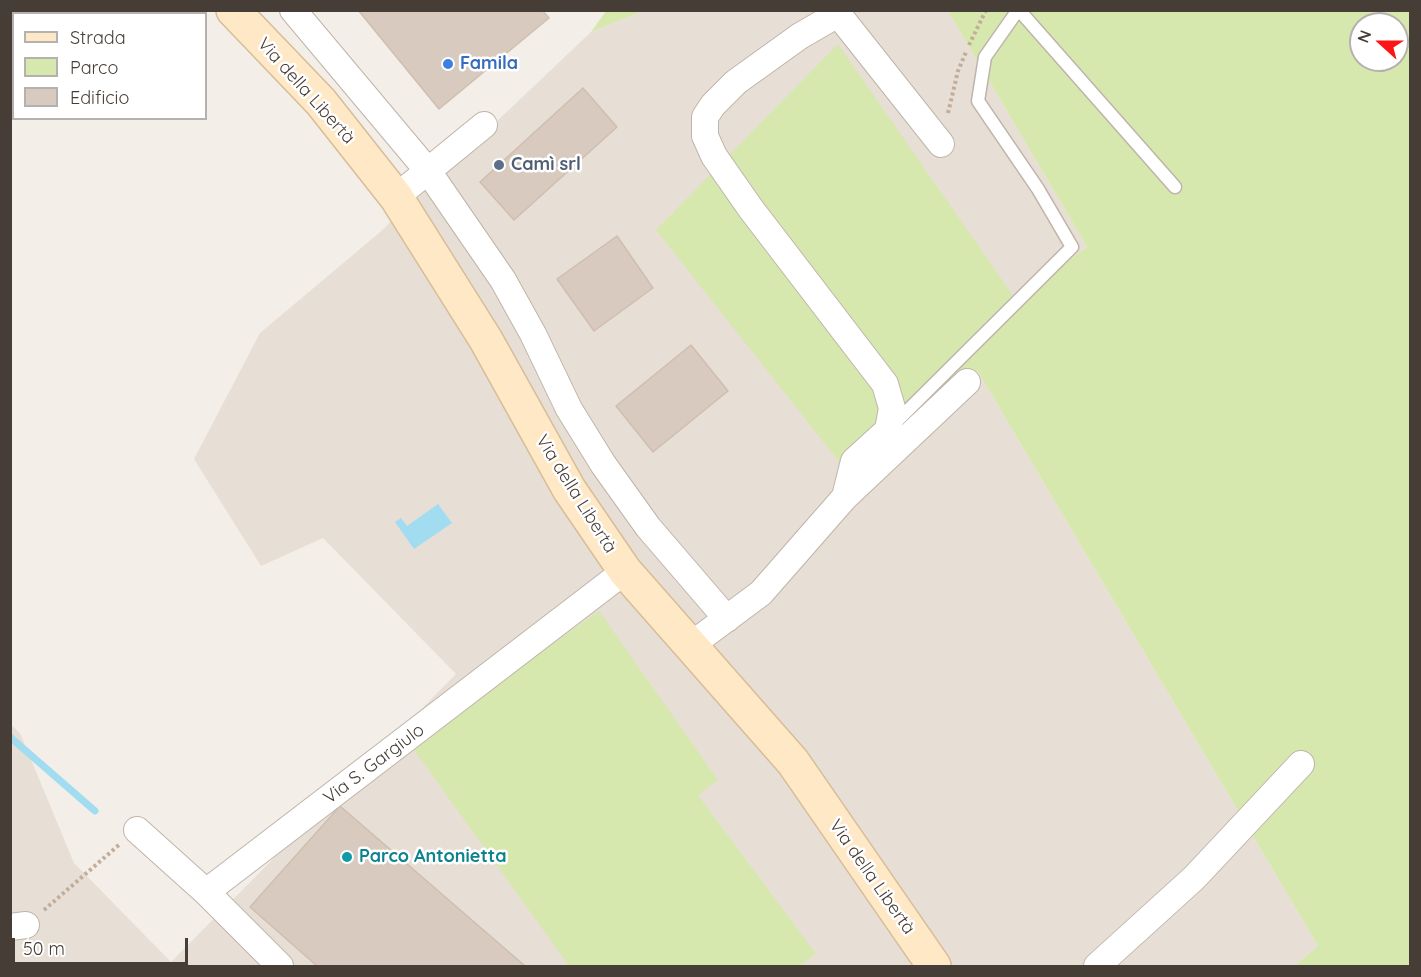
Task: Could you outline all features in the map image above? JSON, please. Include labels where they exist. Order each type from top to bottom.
[{"type":"main road","name":"Via della Libertà","points":[[233,10],[321,102],[396,197],[486,340],[569,489],[625,571],[793,762],[934,966]]},
{"type":"street","points":[[293,10],[428,171],[503,280],[533,334],[569,409],[609,472],[648,527],[727,619]]},
{"type":"street","points":[[845,497],[854,461],[888,430],[892,408],[885,384],[751,209],[714,156],[705,136],[705,117],[713,105],[736,82],[800,36],[838,14],[940,144]]},
{"type":"street","points":[[396,197],[484,125]]},
{"type":"street","points":[[690,645],[761,593],[845,497],[967,382]]},
{"type":"street","name":"Via S. Gargiulo","points":[[206,892],[625,571]]},
{"type":"street","points":[[1097,966],[1194,878],[1301,764]]},
{"type":"street","points":[[137,830],[206,892],[280,966]]},
{"type":"lane","points":[[888,430],[1072,247],[1038,189],[978,101],[985,57],[1018,10],[1175,187]]},
{"type":"path","points":[[940,144],[958,71],[986,10]]},
{"type":"path","points":[[18,926],[137,830]]},
{"type":"shaded area","points":[[643,11],[948,11],[1087,247],[1016,300],[977,370],[1318,946],[1294,966],[11,966],[10,724],[20,733],[74,863],[171,962],[456,674],[323,538],[261,566],[194,459],[260,333],[379,233],[591,32]]},
{"type":"green space","points":[[606,10],[643,11],[591,32]]},
{"type":"green space","points":[[948,11],[1410,11],[1410,966],[1294,966],[1318,946],[977,370],[844,468],[656,230],[838,44],[1016,300],[1087,247]]},
{"type":"green space","points":[[599,611],[718,780],[698,795],[816,954],[799,966],[569,966],[410,744]]},
{"type":"water","points":[[438,504],[452,523],[414,549],[395,522],[401,518],[407,526]]},
{"type":"building","name":"Famila","points":[[358,10],[542,10],[549,18],[439,109]]},
{"type":"building","points":[[583,88],[617,127],[514,220],[480,182]]},
{"type":"building","points":[[617,236],[653,288],[594,331],[557,279]]},
{"type":"building","points":[[691,345],[728,391],[653,452],[616,406]]},
{"type":"building","name":"Parco Antonietta","points":[[340,806],[525,966],[317,966],[250,907]]},
{"type":"waterway","points":[[10,737],[95,811]]},
{"type":"place","name":"Famila","points":[[448,64]]},
{"type":"place","name":"Camì srl","points":[[499,165]]},
{"type":"place","name":"Parco Antonietta","points":[[347,857]]}]
